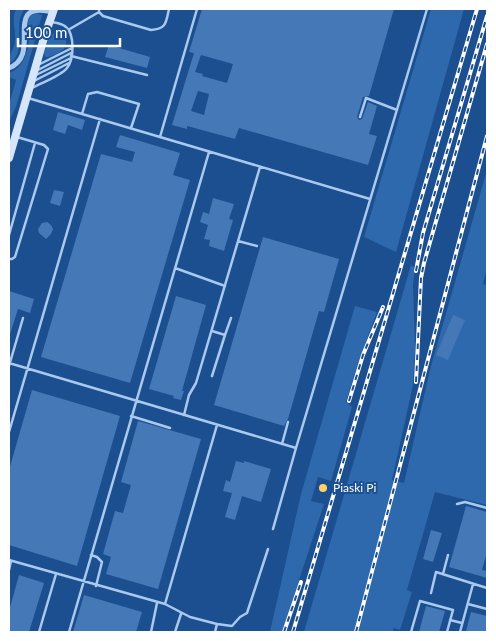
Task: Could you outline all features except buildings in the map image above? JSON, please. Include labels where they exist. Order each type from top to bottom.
[{"type":"street","points":[[9,68],[17,63],[22,54],[25,40],[24,20],[26,13],[38,9],[54,11],[31,81],[9,158]]},
{"type":"lane","points":[[68,30],[99,10],[103,16],[151,30],[159,30],[165,25],[169,9]]},
{"type":"lane","points":[[160,137],[197,9]]},
{"type":"lane","points":[[273,529],[427,9]]},
{"type":"lane","points":[[31,81],[66,70],[69,63],[72,40],[68,30],[62,24],[50,22]]},
{"type":"lane","points":[[31,81],[72,48]]},
{"type":"lane","points":[[31,81],[71,56],[147,75]]},
{"type":"lane","points":[[31,81],[71,56]]},
{"type":"lane","points":[[31,81],[69,63]]},
{"type":"lane","points":[[31,81],[82,114],[370,199]]},
{"type":"lane","points":[[82,114],[88,94],[97,92],[138,104],[131,128]]},
{"type":"lane","points":[[360,117],[366,98],[397,110]]},
{"type":"lane","points":[[9,432],[100,119]]},
{"type":"lane","points":[[9,259],[15,257],[48,150],[46,146],[15,137]]},
{"type":"lane","points":[[9,235],[35,142]]},
{"type":"lane","points":[[69,632],[209,152]]},
{"type":"lane","points":[[184,415],[189,395],[196,383],[212,331],[260,167]]},
{"type":"lane","points":[[238,241],[257,246]]},
{"type":"lane","points":[[175,268],[225,286]]},
{"type":"lane","points":[[23,318],[9,364],[296,448]]},
{"type":"lane","points":[[212,376],[230,318]]},
{"type":"lane","points":[[212,331],[225,335]]},
{"type":"lane","points":[[131,416],[170,428]]},
{"type":"lane","points":[[282,444],[288,422]]},
{"type":"lane","points":[[165,604],[218,425]]},
{"type":"lane","points":[[457,504],[465,502],[487,508]]},
{"type":"lane","points":[[9,570],[10,561],[165,604],[181,614],[232,626],[240,617],[247,613],[268,549]]},
{"type":"lane","points":[[91,555],[97,557],[102,562],[96,586]]},
{"type":"lane","points":[[444,574],[448,555]]},
{"type":"lane","points":[[431,593],[436,572],[487,588]]},
{"type":"lane","points":[[39,632],[56,574]]},
{"type":"lane","points":[[460,632],[473,584]]},
{"type":"lane","points":[[411,632],[420,601],[453,610],[447,632]]},
{"type":"lane","points":[[151,632],[157,603]]},
{"type":"lane","points":[[468,604],[487,609]]},
{"type":"lane","points":[[175,632],[181,614]]},
{"type":"lane","points":[[450,620],[462,623]]},
{"type":"lane","points":[[215,632],[217,624]]},
{"type":"shaded area","points":[[16,9],[25,9],[19,22],[18,52],[15,59],[9,64],[15,41],[14,21]]},
{"type":"shaded area","points":[[431,9],[464,9],[396,252],[364,237]]},
{"type":"shaded area","points":[[36,13],[42,15],[16,107],[9,121],[9,105],[16,80],[9,77],[9,73],[21,64],[26,55],[29,40],[29,19],[30,16]]},
{"type":"shaded area","points":[[56,31],[62,33],[66,38],[65,47],[60,52],[46,57],[44,55],[49,37]]},
{"type":"shaded area","points":[[487,170],[487,267],[483,284],[487,285],[487,505],[435,492],[407,590],[412,592],[400,630],[394,628],[392,632],[304,632],[411,265],[415,268],[413,285],[415,350],[413,385],[392,480],[404,483],[431,366]]},
{"type":"shaded area","points":[[355,306],[377,312],[346,402],[352,407],[331,481],[318,477],[311,501],[324,504],[282,632],[270,632],[301,494]]},
{"type":"railway","points":[[293,632],[477,9]]},
{"type":"railway","points":[[416,271],[423,233],[487,16]]},
{"type":"railway","points":[[416,382],[421,278],[424,263],[487,44]]},
{"type":"railway","points":[[356,632],[487,136]]},
{"type":"railway","points":[[349,401],[363,355],[383,307]]},
{"type":"railway","points":[[284,632],[301,582]]},
{"type":"place","name":"Piaski Pi","points":[[323,488]]}]
